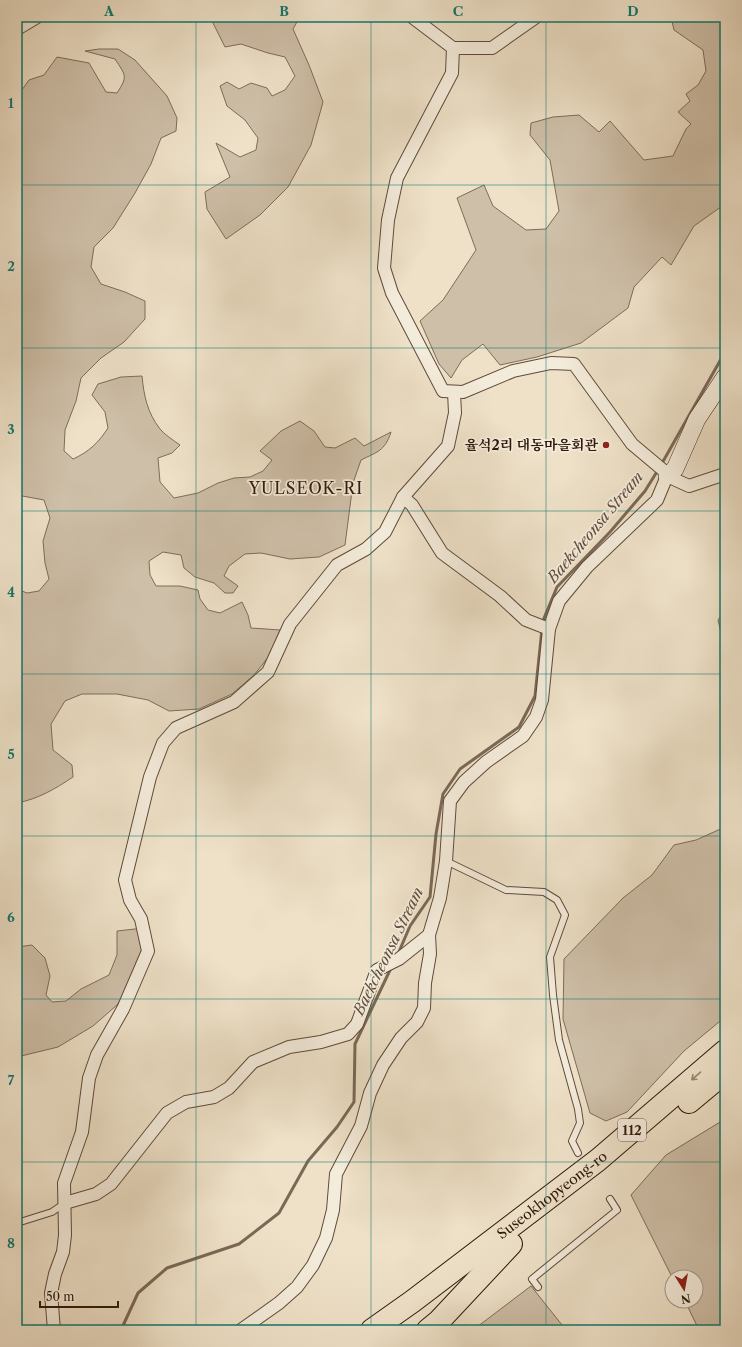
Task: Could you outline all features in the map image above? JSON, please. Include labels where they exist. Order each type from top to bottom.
[{"type":"highway","name":"Suseokhopyeong-ro","points":[[372,1330],[413,1301],[598,1160],[725,1051]]},
{"type":"highway","name":"Suseokhopyeong-ro","points":[[392,1330],[511,1244],[622,1157],[725,1072]]},
{"type":"highway","points":[[428,1330],[439,1321],[511,1244]]},
{"type":"highway","points":[[354,1330],[413,1301]]},
{"type":"street","points":[[17,29],[37,17]]},
{"type":"street","points":[[412,17],[453,48],[492,48],[536,17]]},
{"type":"street","points":[[453,48],[452,73],[397,178],[388,220],[384,268],[392,293],[443,391],[463,392],[513,371],[551,363],[574,364],[632,444],[665,473],[690,486],[725,474]]},
{"type":"street","points":[[665,473],[675,469],[697,418],[725,378]]},
{"type":"street","points":[[54,1330],[51,1293],[55,1274],[63,1252],[65,1235],[64,1182],[82,1132],[89,1078],[97,1055],[123,1009],[148,950],[141,919],[130,900],[125,880],[150,777],[163,743],[176,728],[234,702],[268,672],[290,624],[337,565],[366,549],[385,532],[403,498],[448,446],[455,413],[454,392]]},
{"type":"street","points":[[241,1330],[279,1303],[297,1287],[313,1264],[326,1238],[333,1210],[336,1174],[361,1126],[370,1093],[383,1065],[401,1038],[417,1022],[424,1008],[425,983],[430,954],[429,935],[440,898],[446,861],[450,801],[464,782],[486,762],[523,736],[536,717],[542,700],[543,627],[559,602],[587,567],[657,500],[665,473]]},
{"type":"street","points":[[403,498],[412,505],[442,553],[500,596],[526,620],[543,627]]},
{"type":"street","points":[[65,1203],[96,1194],[111,1184],[168,1113],[186,1102],[214,1097],[229,1088],[253,1062],[289,1047],[321,1042],[348,1034],[356,1024],[377,970],[400,958],[429,935]]},
{"type":"lane","points":[[446,861],[506,890],[544,892],[557,900],[564,915],[550,957],[559,1040],[578,1109],[580,1123],[572,1141],[578,1153]]},
{"type":"lane","points":[[538,1287],[532,1279],[617,1210],[610,1198]]},
{"type":"lane","points":[[17,1223],[52,1212],[65,1203]]},
{"type":"shaded area","points":[[214,17],[322,17],[298,20],[293,29],[323,102],[311,145],[288,187],[260,215],[226,239],[207,209],[205,192],[230,177],[216,143],[240,157],[256,150],[258,138],[245,120],[227,106],[220,86],[227,82],[239,89],[251,83],[267,88],[272,96],[285,90],[295,76],[285,57],[241,44],[225,47],[213,23]]},
{"type":"shaded area","points":[[671,17],[725,17],[725,204],[694,226],[671,265],[662,257],[634,287],[628,308],[581,343],[537,357],[500,365],[483,344],[462,360],[451,378],[439,364],[420,321],[443,300],[476,250],[457,198],[484,185],[493,206],[526,230],[546,229],[559,211],[550,160],[530,135],[531,123],[553,117],[579,115],[599,132],[610,121],[644,160],[673,156],[686,129],[691,124],[678,112],[690,101],[686,94],[698,85],[706,71],[703,50],[674,30]]},
{"type":"shaded area","points":[[118,49],[135,60],[167,96],[177,118],[176,131],[161,138],[151,164],[135,193],[113,228],[94,247],[91,267],[101,284],[145,301],[145,319],[124,342],[101,358],[81,378],[76,401],[65,430],[64,451],[73,459],[89,450],[101,438],[108,428],[105,412],[92,395],[98,384],[121,377],[142,376],[145,397],[152,416],[162,431],[180,445],[172,453],[158,458],[160,482],[174,498],[198,493],[218,483],[234,478],[250,477],[263,471],[272,460],[260,451],[281,431],[300,421],[314,431],[325,447],[335,448],[355,438],[364,446],[391,432],[386,443],[380,450],[361,460],[353,483],[345,545],[319,557],[290,559],[261,553],[245,554],[229,566],[224,576],[238,586],[233,593],[225,593],[214,583],[195,577],[184,568],[181,555],[163,552],[149,561],[150,575],[156,586],[180,586],[198,590],[200,599],[208,610],[220,613],[242,602],[248,615],[251,628],[280,630],[270,655],[254,675],[232,694],[199,709],[169,711],[148,700],[117,694],[82,694],[65,701],[51,724],[53,750],[72,765],[73,777],[46,793],[17,803],[17,589],[27,593],[39,591],[49,579],[45,563],[43,541],[50,518],[44,500],[17,495],[17,97],[29,80],[44,75],[57,57],[89,63],[106,92],[117,93],[123,83],[124,76],[122,69],[115,59],[85,51]]},
{"type":"shaded area","points":[[725,610],[725,649],[718,620]]},
{"type":"shaded area","points":[[725,827],[725,1017],[684,1051],[627,1112],[606,1121],[590,1113],[563,1019],[564,959],[623,898],[652,875],[674,845],[696,840]]},
{"type":"shaded area","points":[[144,928],[145,944],[138,975],[117,1005],[93,1026],[58,1047],[17,1057],[17,947],[32,945],[45,958],[50,976],[46,995],[52,1002],[66,1001],[81,989],[109,975],[117,955],[117,931]]},
{"type":"shaded area","points":[[725,1119],[725,1330],[699,1330],[689,1309],[704,1309],[704,1269],[668,1269],[631,1195],[666,1155]]},
{"type":"shaded area","points":[[531,1286],[566,1330],[473,1330]]},
{"type":"waterway","name":"Baekcheonsa Stream","points":[[661,465],[725,352]]},
{"type":"waterway","name":"Baekcheonsa Stream","points":[[542,623],[557,587],[610,532],[645,491],[658,470]]},
{"type":"waterway","name":"Baekcheonsa Stream","points":[[398,954],[410,926],[430,897],[436,834],[443,794],[460,769],[519,727],[535,696],[542,629]]},
{"type":"waterway","name":"Baekcheonsa Stream","points":[[121,1330],[138,1293],[167,1268],[239,1244],[279,1213],[308,1161],[337,1127],[354,1102],[355,1044],[391,968]]},
{"type":"place","name":"율석2리 대동마을회관","points":[[606,445]]},
{"type":"district","name":"YULSEOK-RI","points":[[306,488]]}]
